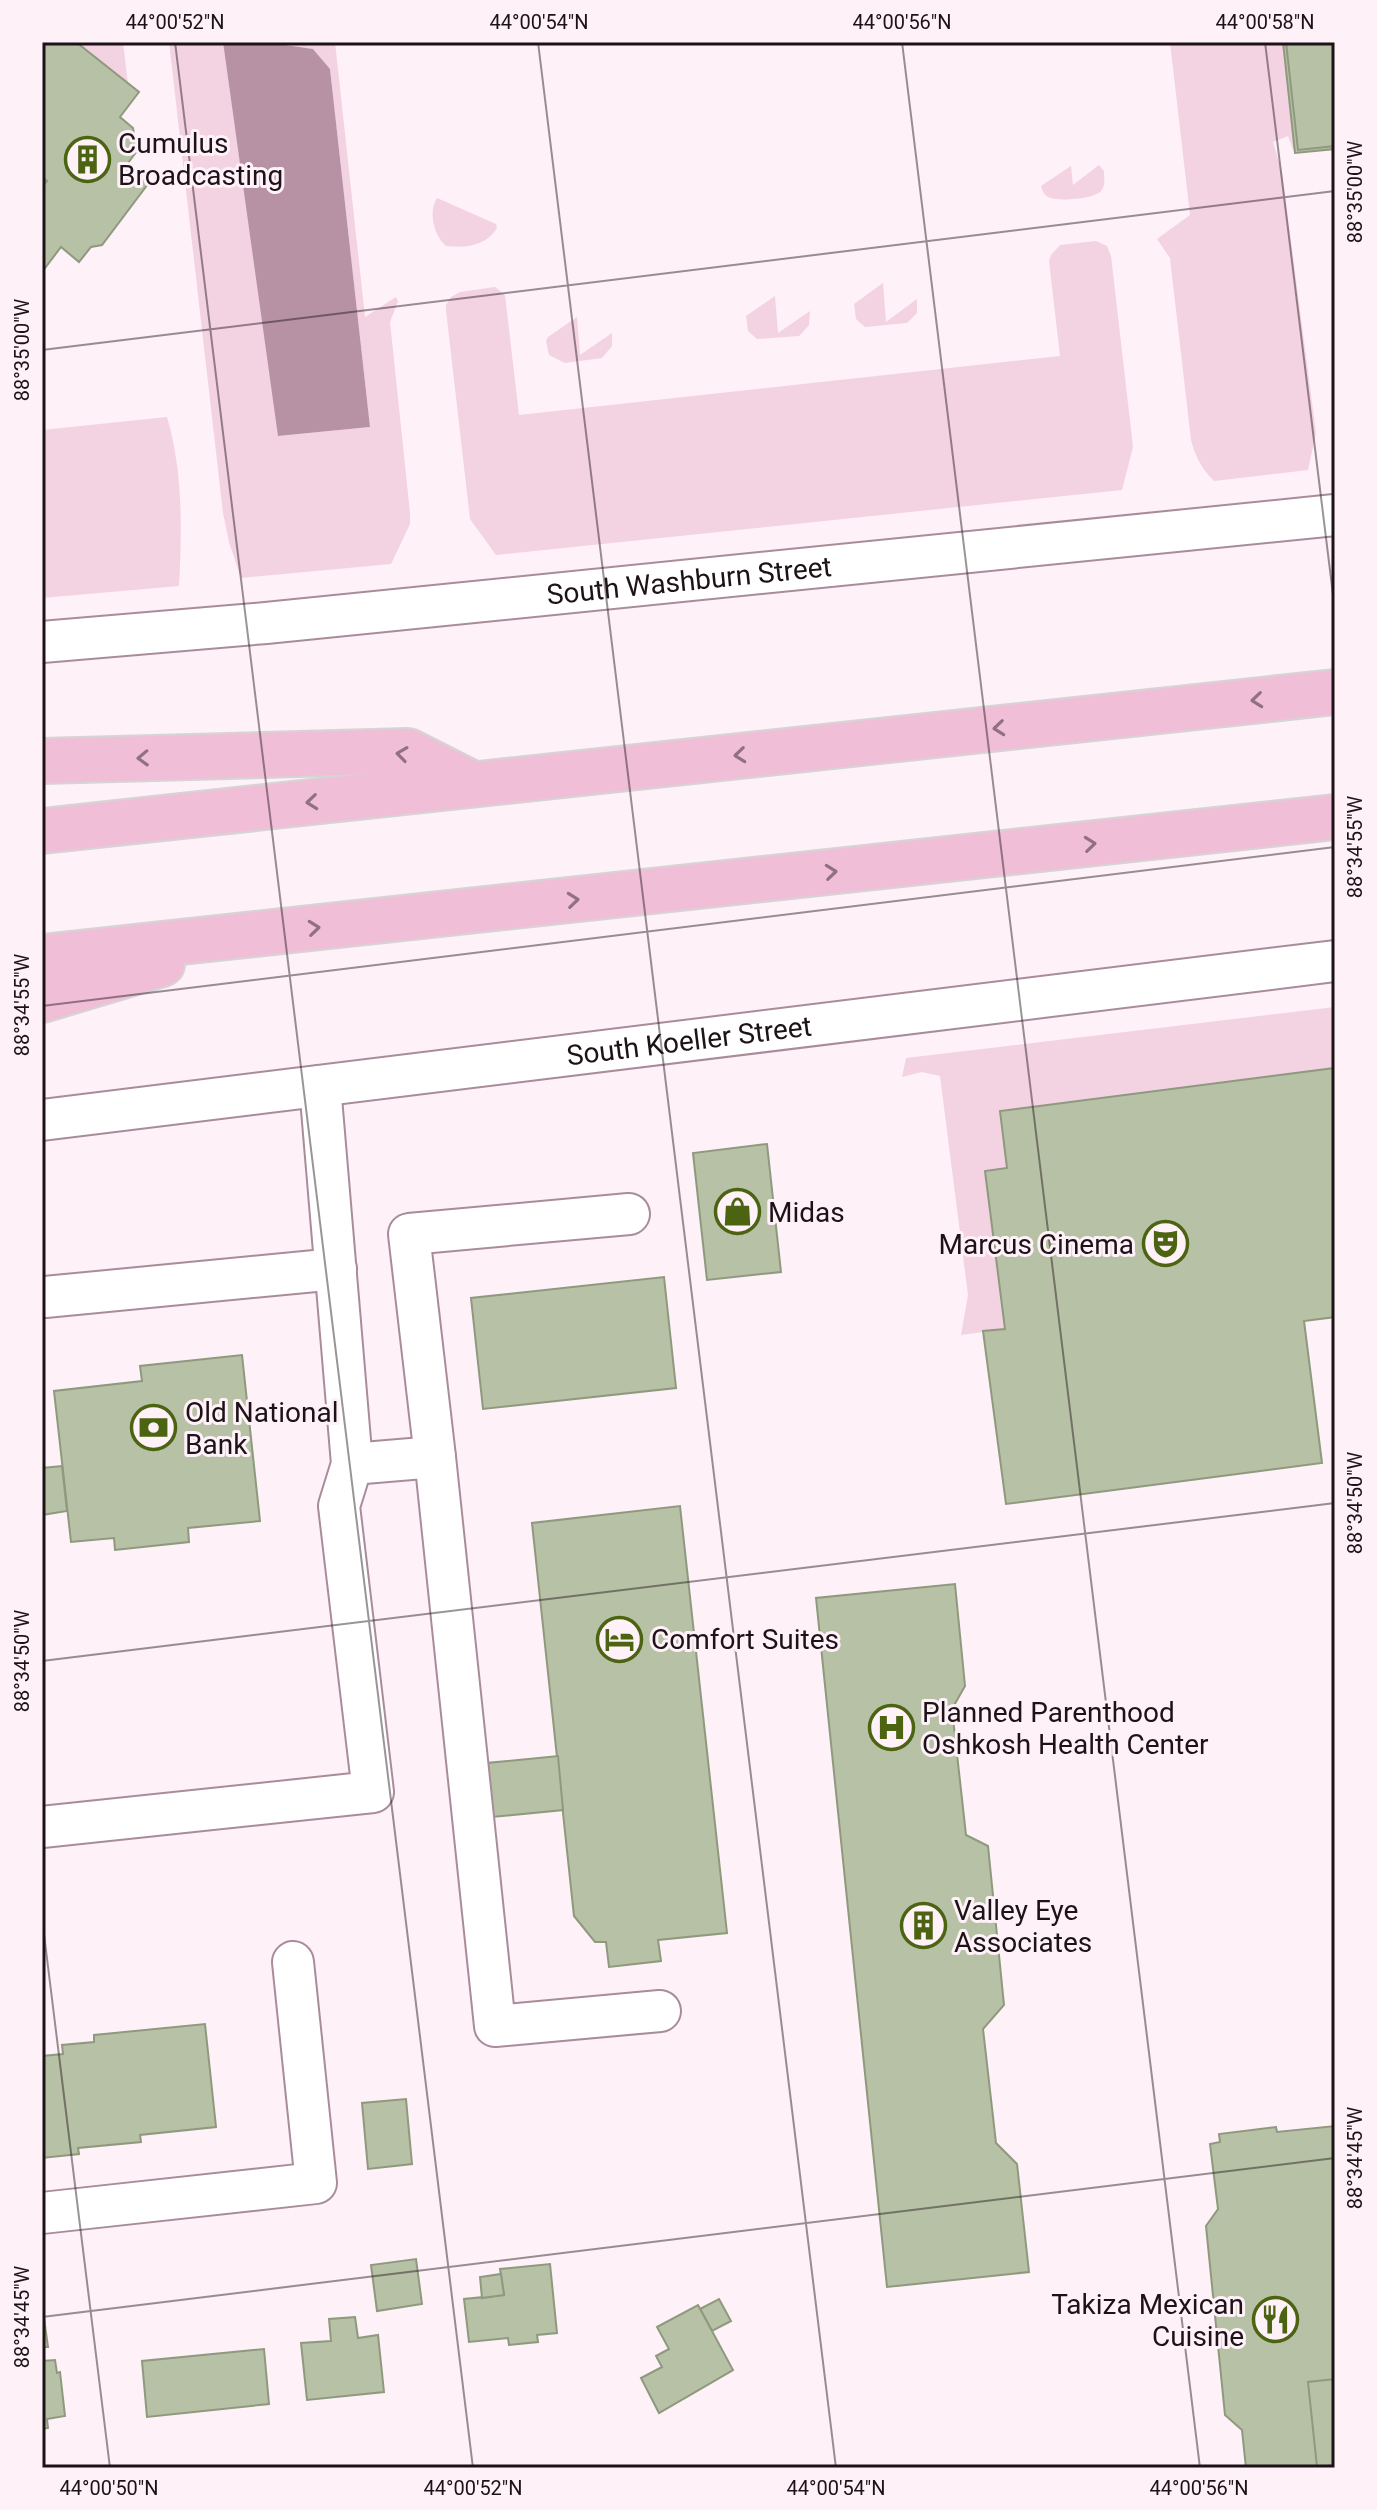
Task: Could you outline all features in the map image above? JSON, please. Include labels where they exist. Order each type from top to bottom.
[{"type":"highway","points":[[42,831],[1335,692]]},
{"type":"highway","points":[[42,761],[408,751],[473,784]]},
{"type":"highway","points":[[42,957],[1335,817]]},
{"type":"highway","points":[[42,1000],[263,933]]},
{"type":"street","name":"South Washburn Street","points":[[42,642],[253,625],[1335,515]]},
{"type":"street","name":"South Koeller Street","points":[[42,1120],[1335,961]]},
{"type":"street","points":[[42,1827],[373,1792],[339,1506],[352,1464],[320,1086]]},
{"type":"street","points":[[629,1214],[409,1234],[495,2026],[660,2011]]},
{"type":"street","points":[[45,1297],[336,1269]]},
{"type":"street","points":[[352,1464],[435,1457]]},
{"type":"street","points":[[42,2213],[316,2183],[293,1962]]},
{"type":"shaded area","points":[[76,42],[123,42],[128,84]]},
{"type":"shaded area","points":[[169,42],[223,42],[279,436],[370,427],[330,69],[313,49],[265,42],[335,42],[365,317],[396,297],[398,301],[390,322],[410,524],[391,564],[241,578],[223,513]]},
{"type":"shaded area","points":[[223,42],[265,42],[313,49],[330,69],[370,427],[278,436]]},
{"type":"shaded area","points":[[1170,42],[1286,42],[1298,150],[1294,152],[1288,136],[1273,142],[1282,172],[1316,433],[1308,470],[1214,481],[1197,457],[1191,440],[1170,258],[1157,239],[1190,215]]},
{"type":"shaded area","points":[[1099,165],[1104,171],[1104,181],[1103,189],[1097,194],[1060,199],[1048,197],[1043,192],[1041,186],[1071,166],[1073,185]]},
{"type":"shaded area","points":[[437,198],[496,224],[497,228],[481,242],[461,247],[446,246],[434,224],[433,210]]},
{"type":"shaded area","points":[[1096,241],[1107,246],[1111,256],[1133,447],[1122,490],[496,555],[470,519],[446,310],[451,297],[460,292],[495,287],[505,295],[519,415],[1060,356],[1049,261],[1060,245]]},
{"type":"shaded area","points":[[883,283],[886,322],[917,299],[917,313],[907,323],[865,327],[856,319],[854,304]]},
{"type":"shaded area","points":[[775,296],[778,333],[810,311],[809,325],[799,336],[757,339],[748,331],[746,316]]},
{"type":"shaded area","points":[[577,317],[580,355],[612,333],[612,346],[602,358],[565,363],[549,355],[548,337]]},
{"type":"shaded area","points":[[167,417],[176,459],[180,501],[179,586],[42,598],[42,430]]},
{"type":"shaded area","points":[[1335,1007],[1335,1068],[1000,1111],[1007,1168],[985,1171],[1005,1329],[961,1335],[968,1295],[940,1076],[922,1072],[902,1077],[906,1058]]},
{"type":"building","name":"Cumulus Broadcasting","points":[[42,42],[76,42],[139,92],[120,117],[133,128],[137,151],[125,167],[148,184],[102,245],[91,247],[79,262],[61,247],[42,272],[42,187],[47,181],[42,177]]},
{"type":"building","points":[[1283,42],[1335,42],[1335,149],[1295,153]]},
{"type":"building","points":[[1286,42],[1335,42],[1335,146],[1298,150]]},
{"type":"building","name":"Marcus Cinema","points":[[1335,1068],[1335,1317],[1304,1321],[1322,1463],[1006,1504],[983,1331],[1005,1329],[985,1171],[1007,1168],[1000,1111]]},
{"type":"building","name":"Midas","points":[[767,1144],[781,1272],[707,1280],[693,1153]]},
{"type":"building","points":[[664,1277],[676,1388],[483,1409],[471,1298]]},
{"type":"building","name":"Old National Bank","points":[[242,1355],[260,1521],[188,1528],[189,1542],[115,1550],[114,1538],[71,1542],[54,1391],[142,1381],[140,1366]]},
{"type":"building","points":[[62,1466],[67,1511],[42,1515],[42,1468]]},
{"type":"building","name":"Comfort Suites","points":[[680,1506],[727,1933],[658,1940],[661,1961],[609,1967],[606,1942],[595,1942],[574,1916],[532,1523]]},
{"type":"building","name":"Valley Eye Associates","points":[[955,1584],[965,1686],[952,1709],[966,1835],[988,1846],[1004,2005],[983,2029],[996,2143],[1017,2164],[1029,2272],[887,2287],[816,1598]]},
{"type":"building","points":[[558,1756],[563,1810],[492,1817],[487,1763]]},
{"type":"building","points":[[205,2024],[216,2127],[140,2135],[141,2142],[78,2148],[79,2154],[42,2158],[42,2056],[63,2054],[62,2045],[94,2042],[94,2035]]},
{"type":"building","points":[[406,2099],[412,2164],[368,2169],[362,2103]]},
{"type":"building","name":"Takiza Mexican Cuisine","points":[[1335,2126],[1335,2465],[1246,2468],[1242,2430],[1225,2415],[1206,2226],[1218,2209],[1210,2144],[1220,2142],[1219,2134],[1276,2127],[1277,2132]]},
{"type":"building","points":[[416,2259],[422,2304],[377,2311],[371,2265]]},
{"type":"building","points":[[550,2264],[557,2333],[537,2335],[538,2342],[509,2345],[508,2338],[469,2342],[464,2299],[504,2295],[500,2269]]},
{"type":"building","points":[[501,2274],[504,2295],[482,2298],[480,2277]]},
{"type":"building","points":[[719,2299],[731,2321],[712,2331],[700,2309]]},
{"type":"building","points":[[42,2304],[48,2347],[42,2347]]},
{"type":"building","points":[[698,2305],[733,2370],[659,2413],[641,2378],[662,2367],[656,2356],[669,2349],[657,2327]]},
{"type":"building","points":[[355,2317],[358,2338],[378,2335],[384,2392],[307,2400],[301,2343],[331,2341],[329,2319]]},
{"type":"building","points":[[264,2349],[269,2404],[147,2417],[142,2361]]},
{"type":"building","points":[[55,2360],[57,2373],[60,2372],[65,2416],[47,2419],[48,2428],[42,2429],[42,2361]]},
{"type":"building","points":[[1335,2379],[1335,2465],[1317,2467],[1308,2382]]},
{"type":"place","name":"Cumulus Broadcasting","points":[[87,159]]},
{"type":"place","name":"Midas","points":[[737,1212]]},
{"type":"place","name":"Marcus Cinema","points":[[1165,1244]]},
{"type":"place","name":"Old National Bank","points":[[154,1428]]},
{"type":"place","name":"Comfort Suites","points":[[620,1639]]},
{"type":"place","name":"Planned Parenthood Oshkosh Health Center","points":[[891,1728]]},
{"type":"place","name":"Valley Eye Associates","points":[[923,1926]]},
{"type":"place","name":"Takiza Mexican Cuisine","points":[[1275,2320]]}]
